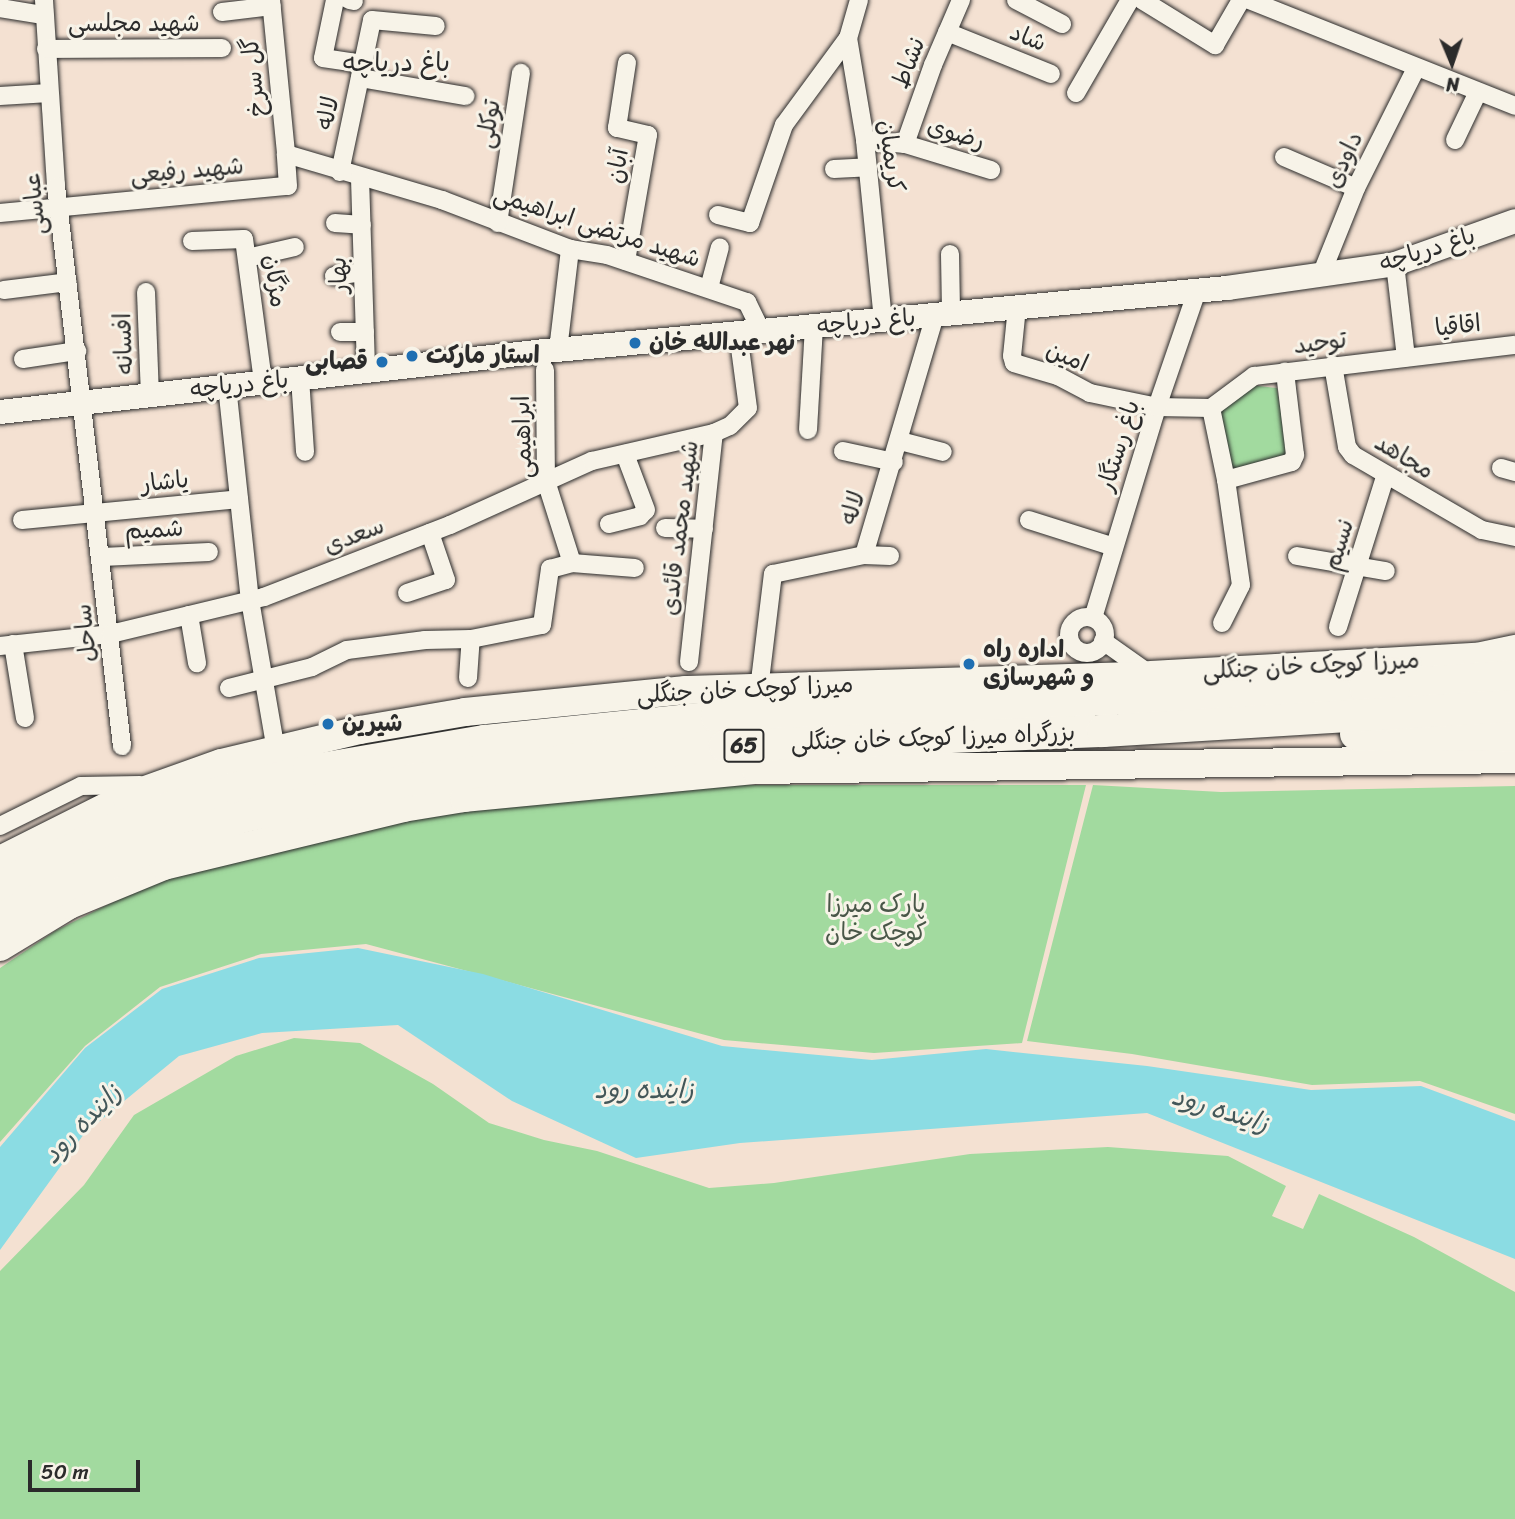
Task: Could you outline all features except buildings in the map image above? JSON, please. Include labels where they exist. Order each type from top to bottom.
[{"type":"highway","points":[[1460,680],[1515,663]]},
{"type":"highway","name":"بزرگراه میرزا کوچک خان جنگلی","points":[[0,887],[97,836],[235,788],[309,771],[485,741],[717,718],[1515,676]]},
{"type":"highway","name":"بزرگراه میرزا کوچک خان جنگلی","points":[[0,919],[110,863],[185,835],[245,816],[412,779],[601,756],[725,746],[1103,731],[1515,706]]},
{"type":"highway","points":[[1103,731],[1515,735]]},
{"type":"main road","name":"میرزا کوچک خان جنگلی","points":[[0,860],[126,797],[221,763],[360,730],[465,712],[667,691],[1151,675],[1477,657],[1515,649]]},
{"type":"main road","points":[[0,947],[69,905],[164,866],[403,808],[464,798],[756,770],[1515,759]]},
{"type":"street","name":"لاله","points":[[335,0],[323,58],[362,71]]},
{"type":"street","name":"کریمیان","points":[[859,0],[848,37],[865,140],[883,320]]},
{"type":"street","name":"نشاط","points":[[905,144],[961,0]]},
{"type":"street","points":[[1016,0],[1062,24]]},
{"type":"street","points":[[1076,93],[1130,0]]},
{"type":"street","points":[[1142,0],[1214,45],[1241,0]]},
{"type":"street","points":[[1257,2],[1515,106]]},
{"type":"street","points":[[222,12],[271,3]]},
{"type":"street","name":"گل سرخ","points":[[271,3],[286,154]]},
{"type":"street","points":[[0,8],[43,7]]},
{"type":"street","name":"عباسی","points":[[43,7],[59,206],[84,402]]},
{"type":"street","name":"لاله","points":[[340,172],[372,20],[436,26]]},
{"type":"street","name":"شاد","points":[[947,32],[1051,74]]},
{"type":"street","points":[[719,215],[750,223],[784,125],[848,37]]},
{"type":"street","name":"شهید مجلسی","points":[[46,49],[222,48]]},
{"type":"street","name":"آبان","points":[[626,63],[617,128],[648,135],[626,261]]},
{"type":"street","name":"داودی","points":[[1321,275],[1356,188],[1416,68]]},
{"type":"street","points":[[362,71],[465,96]]},
{"type":"street","name":"توکلی","points":[[498,223],[522,74]]},
{"type":"street","points":[[1455,141],[1478,92]]},
{"type":"street","points":[[0,96],[49,93]]},
{"type":"street","name":"رضوی","points":[[865,140],[905,144],[991,170]]},
{"type":"street","points":[[286,154],[360,178]]},
{"type":"street","name":"شهید رفیعی","points":[[59,206],[288,186],[286,154]]},
{"type":"street","points":[[1284,157],[1356,188]]},
{"type":"street","points":[[834,169],[868,167]]},
{"type":"street","name":"شهید مرتضی ابراهیمی","points":[[360,178],[442,200],[570,249],[626,261],[747,302],[749,332]]},
{"type":"street","name":"بهار","points":[[360,178],[366,371]]},
{"type":"street","points":[[0,213],[59,206]]},
{"type":"street","name":"باغ دریاچه","points":[[0,412],[366,371],[552,360],[749,332],[1196,291],[1395,264],[1515,221]]},
{"type":"street","points":[[335,223],[362,225]]},
{"type":"street","name":"مژگان","points":[[192,241],[244,239],[263,382]]},
{"type":"street","points":[[247,258],[295,247]]},
{"type":"street","points":[[709,288],[720,247]]},
{"type":"street","name":"ابراهیمی","points":[[570,249],[552,360],[546,481],[572,562]]},
{"type":"street","name":"لاله","points":[[759,688],[773,574],[864,555],[943,315],[950,254]]},
{"type":"street","points":[[1395,264],[1406,357]]},
{"type":"street","points":[[334,276],[363,272]]},
{"type":"street","points":[[4,290],[68,282]]},
{"type":"street","name":"باغ رستگار","points":[[1093,618],[1157,407],[1196,291]]},
{"type":"street","name":"افسانه","points":[[146,292],[150,394]]},
{"type":"street","name":"امین","points":[[1017,307],[1012,356],[1014,363],[1058,376],[1090,393],[1157,407]]},
{"type":"street","points":[[808,430],[814,326]]},
{"type":"street","points":[[340,332],[365,332]]},
{"type":"street","name":"شهید محمد قائدی","points":[[689,662],[713,433],[738,420],[748,408],[749,332]]},
{"type":"street","name":"اقاقیا","points":[[1406,357],[1515,345]]},
{"type":"street","points":[[23,359],[77,351]]},
{"type":"street","name":"توحید","points":[[1211,408],[1254,376],[1406,357]]},
{"type":"street","name":"مجاهد","points":[[1333,365],[1348,447],[1353,455],[1385,477],[1482,530],[1515,537]]},
{"type":"street","points":[[1226,480],[1293,462],[1295,458],[1285,372]]},
{"type":"street","points":[[300,378],[305,452]]},
{"type":"street","points":[[227,386],[250,600],[276,750]]},
{"type":"street","name":"ساحل","points":[[84,402],[122,746]]},
{"type":"street","points":[[1157,407],[1211,408],[1226,480],[1241,585],[1222,623]]},
{"type":"street","name":"سعدی","points":[[7,645],[111,634],[250,600],[430,533],[592,461],[713,433]]},
{"type":"street","points":[[900,441],[943,452]]},
{"type":"street","points":[[843,451],[894,462]]},
{"type":"street","points":[[608,524],[640,516],[646,510],[625,454]]},
{"type":"street","name":"نسیم","points":[[1338,627],[1385,477]]},
{"type":"street","name":"یاشار","points":[[97,514],[239,499]]},
{"type":"street","points":[[22,520],[97,514]]},
{"type":"street","points":[[1029,520],[1114,547]]},
{"type":"street","points":[[665,528],[704,529]]},
{"type":"street","points":[[407,593],[446,580],[430,533]]},
{"type":"street","name":"شمیم","points":[[102,557],[209,552]]},
{"type":"street","points":[[864,555],[890,556]]},
{"type":"street","points":[[1297,556],[1386,571]]},
{"type":"street","points":[[229,688],[312,667],[347,650],[425,640],[471,639],[542,625],[550,569],[572,562],[635,569]]},
{"type":"street","points":[[189,615],[197,663]]},
{"type":"street","points":[[1056,677],[1079,650],[1096,650],[1103,641],[1102,625],[1093,618],[1081,618],[1072,625],[1069,636],[1079,650]]},
{"type":"street","points":[[468,678],[471,639]]},
{"type":"street","points":[[1103,641],[1151,675]]},
{"type":"street","points":[[7,645],[25,718]]},
{"type":"street","points":[[0,826],[81,786],[161,785]]},
{"type":"green space","points":[[1250,385],[1277,388],[1288,454],[1228,474],[1220,412]]},
{"type":"green space","name":"پارک میرزا کوچک خان","points":[[729,785],[1086,785],[1022,1043],[874,1053],[724,1040],[366,944],[261,954],[160,987],[85,1046],[0,1142],[0,968],[55,931],[137,890],[207,864],[405,817]]},
{"type":"green space","points":[[1093,785],[1221,792],[1515,786],[1515,1114],[1420,1081],[1312,1085],[1132,1054],[1027,1041]]},
{"type":"green space","points":[[294,1038],[360,1043],[433,1084],[489,1123],[544,1140],[597,1151],[709,1188],[774,1183],[970,1154],[1108,1147],[1228,1156],[1286,1186],[1272,1216],[1303,1229],[1319,1194],[1414,1237],[1515,1292],[1515,1519],[0,1519],[0,1271],[84,1185],[134,1115],[236,1056]]},
{"type":"water","name":"زاینده رود","points":[[358,948],[483,974],[722,1046],[872,1060],[986,1049],[1147,1066],[1311,1090],[1421,1086],[1515,1121],[1515,1259],[1147,1113],[740,1143],[636,1158],[512,1101],[398,1025],[262,1033],[179,1056],[84,1134],[0,1250],[0,1147],[85,1048],[162,989],[259,958]]},
{"type":"place","name":"نهر عبدالله خان","points":[[635,343]]},
{"type":"place","name":"استار مارکت","points":[[412,356]]},
{"type":"place","name":"قصابی","points":[[382,362]]},
{"type":"place","name":"اداره راه و شهرسازی","points":[[969,664]]},
{"type":"place","name":"شیرین","points":[[328,724]]},
{"type":"district","name":"باغ دریاچه","points":[[396,63]]}]
